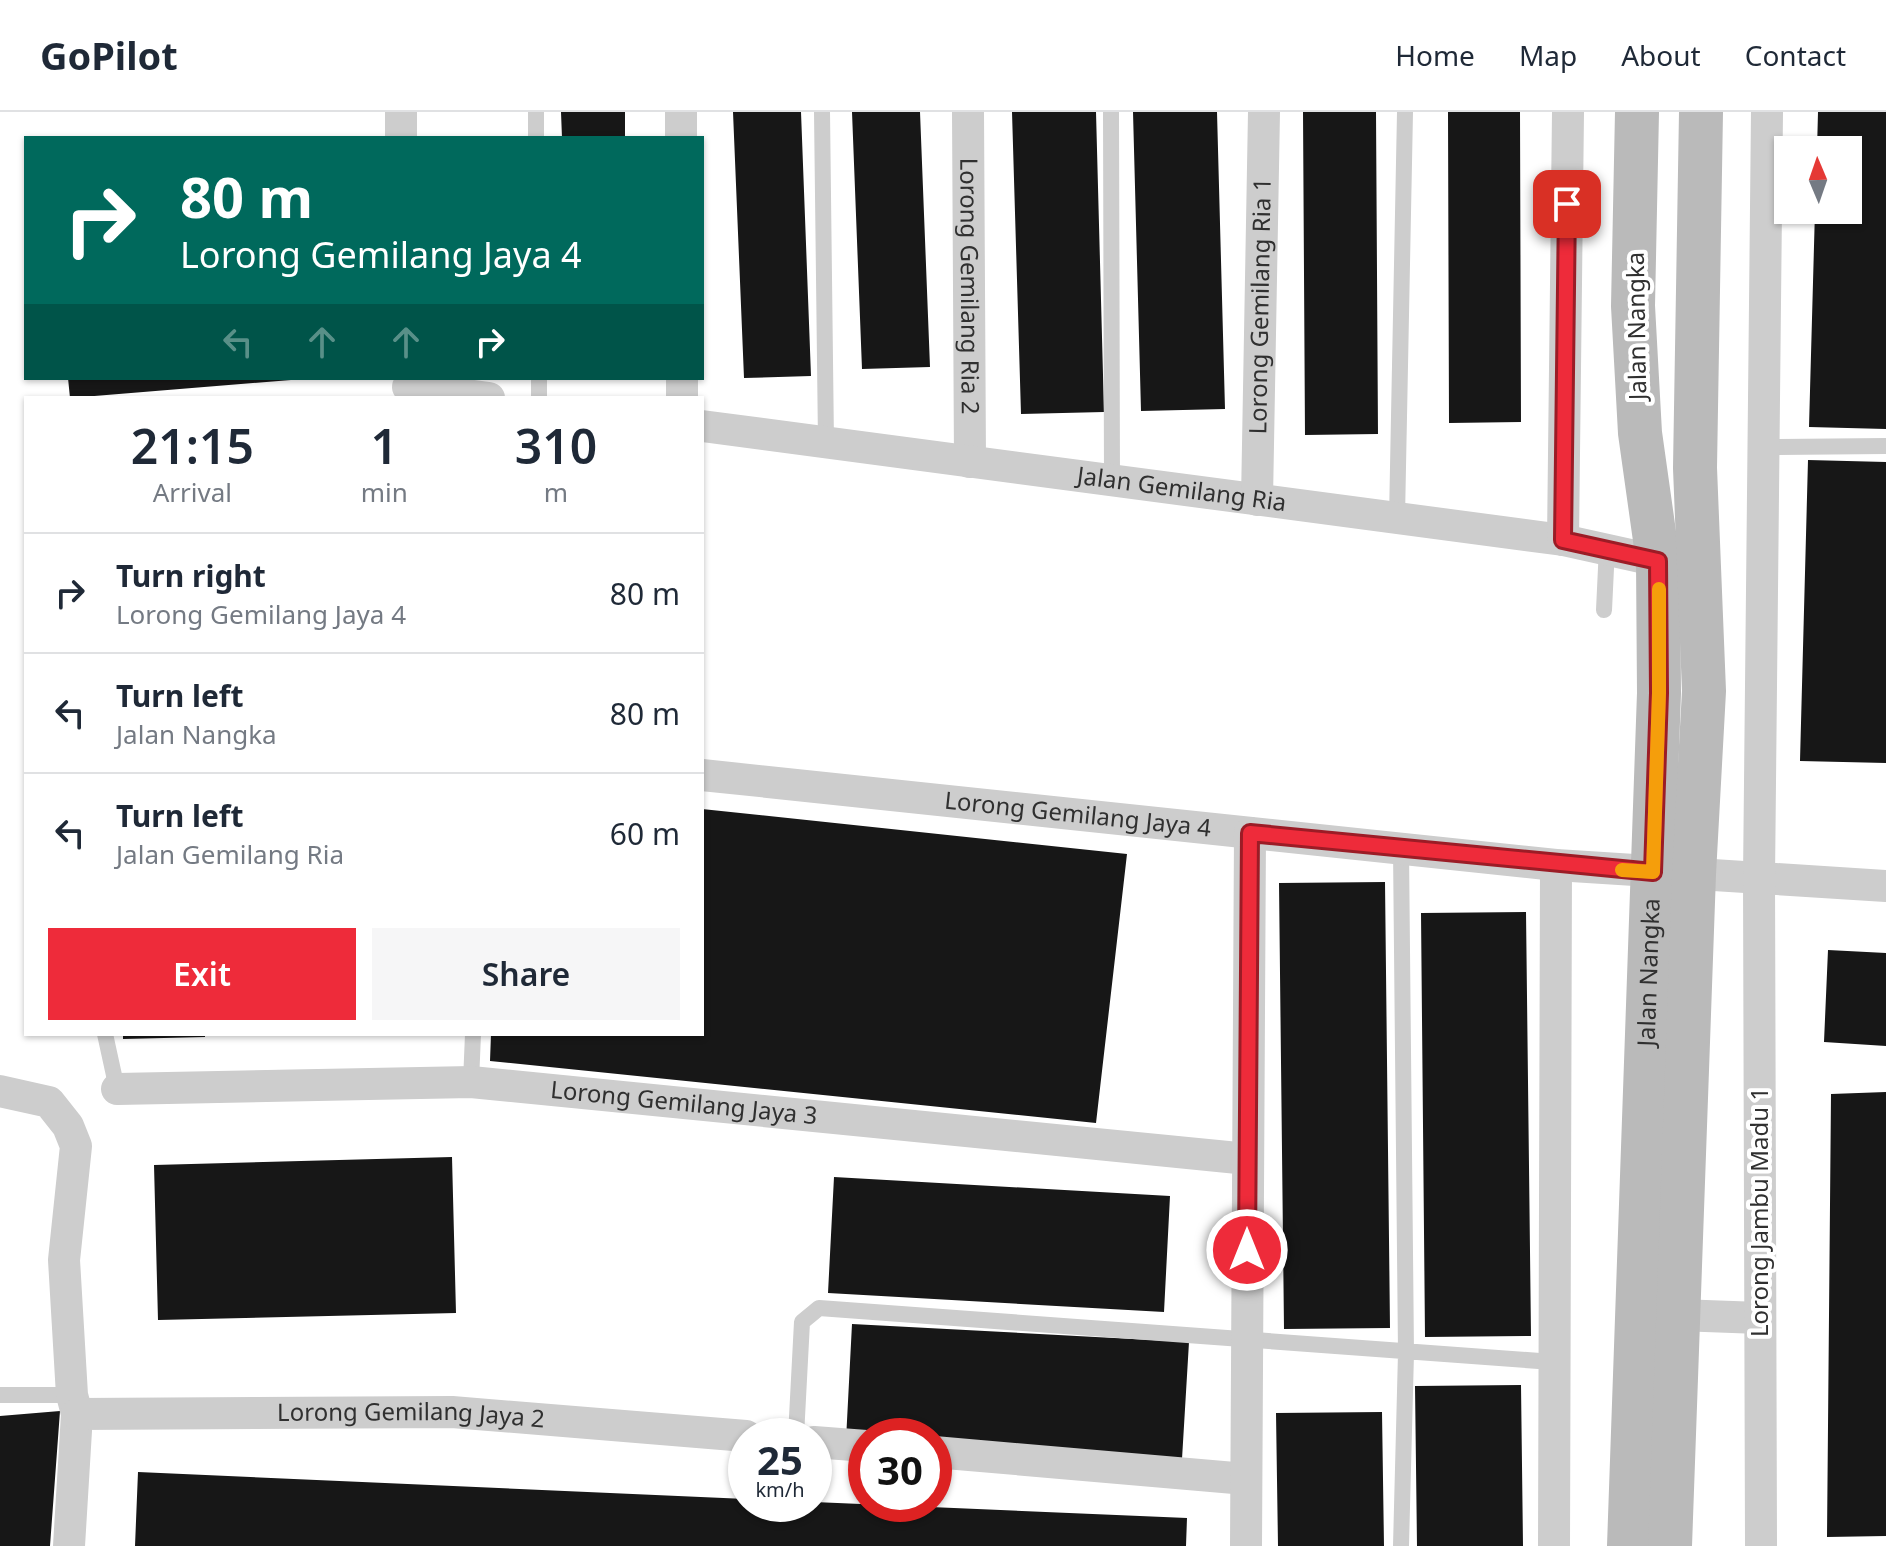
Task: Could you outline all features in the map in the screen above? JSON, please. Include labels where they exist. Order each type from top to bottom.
[{"type":"street","points":[[401,112],[401,136]]},
{"type":"street","points":[[681,112],[681,136]]},
{"type":"street","name":"Lorong Gemilang Ria 2","points":[[968,112],[970,462]]},
{"type":"street","name":"Lorong Gemilang Ria 1","points":[[1257,500],[1264,112]]},
{"type":"street","points":[[1563,540],[1568,112]]},
{"type":"street","name":"Jalan Nangka","points":[[1637,112],[1633,306],[1638,402],[1658,561],[1659,693],[1673,873],[1678,1315],[1670,1546]]},
{"type":"street","name":"Jalan Nangka","points":[[1629,1546],[1673,873],[1704,691],[1695,468],[1701,112]]},
{"type":"street","name":"Lorong Jambu Madu 1","points":[[1761,1546],[1759,878],[1767,112]]},
{"type":"street","points":[[404,388],[472,396]]},
{"type":"street","name":"Jalan Gemilang Ria","points":[[704,426],[1563,540],[1607,547],[1658,561]]},
{"type":"street","name":"Lorong Gemilang Jaya 4","points":[[704,775],[1556,865],[1886,886]]},
{"type":"street","points":[[1246,1546],[1250,833]]},
{"type":"street","points":[[1554,1546],[1556,865]]},
{"type":"street","name":"Lorong Gemilang Jaya 3","points":[[117,1089],[471,1082],[1248,1159]]},
{"type":"street","points":[[0,1091],[49,1102],[68,1126],[76,1146],[64,1260],[74,1404],[69,1546]]},
{"type":"street","points":[[1678,1315],[1760,1318]]},
{"type":"street","name":"Lorong Gemilang Jaya 2","points":[[74,1404],[452,1412],[728,1435]]},
{"type":"street","points":[[952,1454],[1246,1479]]},
{"type":"lane","points":[[536,112],[536,136]]},
{"type":"lane","points":[[822,112],[826,443]]},
{"type":"lane","points":[[1111,112],[1112,480]]},
{"type":"lane","points":[[1397,518],[1405,112]]},
{"type":"lane","points":[[1763,447],[1886,446]]},
{"type":"lane","points":[[1604,610],[1607,547]]},
{"type":"lane","points":[[1401,849],[1406,1353],[1401,1546]]},
{"type":"lane","points":[[105,1036],[117,1089]]},
{"type":"lane","points":[[471,1082],[473,1036]]},
{"type":"lane","points":[[797,1418],[802,1322],[819,1308],[1553,1362]]},
{"type":"lane","points":[[0,1395],[74,1404]]},
{"type":"building","points":[[561,112],[625,112],[625,136],[562,136]]},
{"type":"building","points":[[733,112],[801,112],[811,376],[744,378]]},
{"type":"building","points":[[852,112],[920,112],[930,367],[862,369]]},
{"type":"building","points":[[1012,112],[1096,112],[1104,412],[1021,414]]},
{"type":"building","points":[[1133,112],[1217,112],[1225,409],[1141,411]]},
{"type":"building","points":[[1303,112],[1376,112],[1378,434],[1305,435]]},
{"type":"building","points":[[1448,112],[1520,112],[1521,422],[1449,423]]},
{"type":"building","points":[[1818,112],[1886,112],[1886,429],[1809,427],[1815,224],[1862,224],[1862,136],[1817,136]]},
{"type":"building","points":[[68,380],[291,380],[95,396],[70,396]]},
{"type":"building","points":[[1808,460],[1886,462],[1886,763],[1800,761]]},
{"type":"building","points":[[704,809],[1127,854],[1096,1123],[490,1061],[491,1036],[704,1036]]},
{"type":"building","points":[[1385,882],[1390,1328],[1284,1329],[1279,883]]},
{"type":"building","points":[[1526,912],[1531,1336],[1425,1337],[1421,913]]},
{"type":"building","points":[[1828,950],[1886,953],[1886,1046],[1824,1042]]},
{"type":"building","points":[[123,1036],[205,1036],[205,1037],[123,1039]]},
{"type":"building","points":[[1886,1092],[1886,1536],[1827,1537],[1831,1094]]},
{"type":"building","points":[[452,1157],[456,1313],[158,1320],[154,1165]]},
{"type":"building","points":[[834,1177],[1170,1196],[1164,1312],[828,1293]]},
{"type":"building","points":[[852,1324],[1189,1342],[1182,1459],[952,1446],[952,1418],[848,1418],[846,1440]]},
{"type":"building","points":[[1521,1385],[1523,1546],[1417,1546],[1415,1386]]},
{"type":"building","points":[[60,1411],[50,1546],[0,1546],[0,1416]]},
{"type":"building","points":[[1382,1412],[1384,1546],[1278,1546],[1276,1413]]},
{"type":"building","points":[[138,1472],[728,1498],[728,1522],[832,1522],[832,1503],[848,1503],[848,1522],[952,1522],[952,1508],[1187,1518],[1186,1546],[135,1546]]},
{"type":"slow traffic","points":[[1622,870],[1653,872],[1659,589]]},
{"type":"route","points":[[1247,1250],[1250,833],[1653,872],[1659,693],[1658,561],[1607,547],[1563,540],[1567,204]]}]
